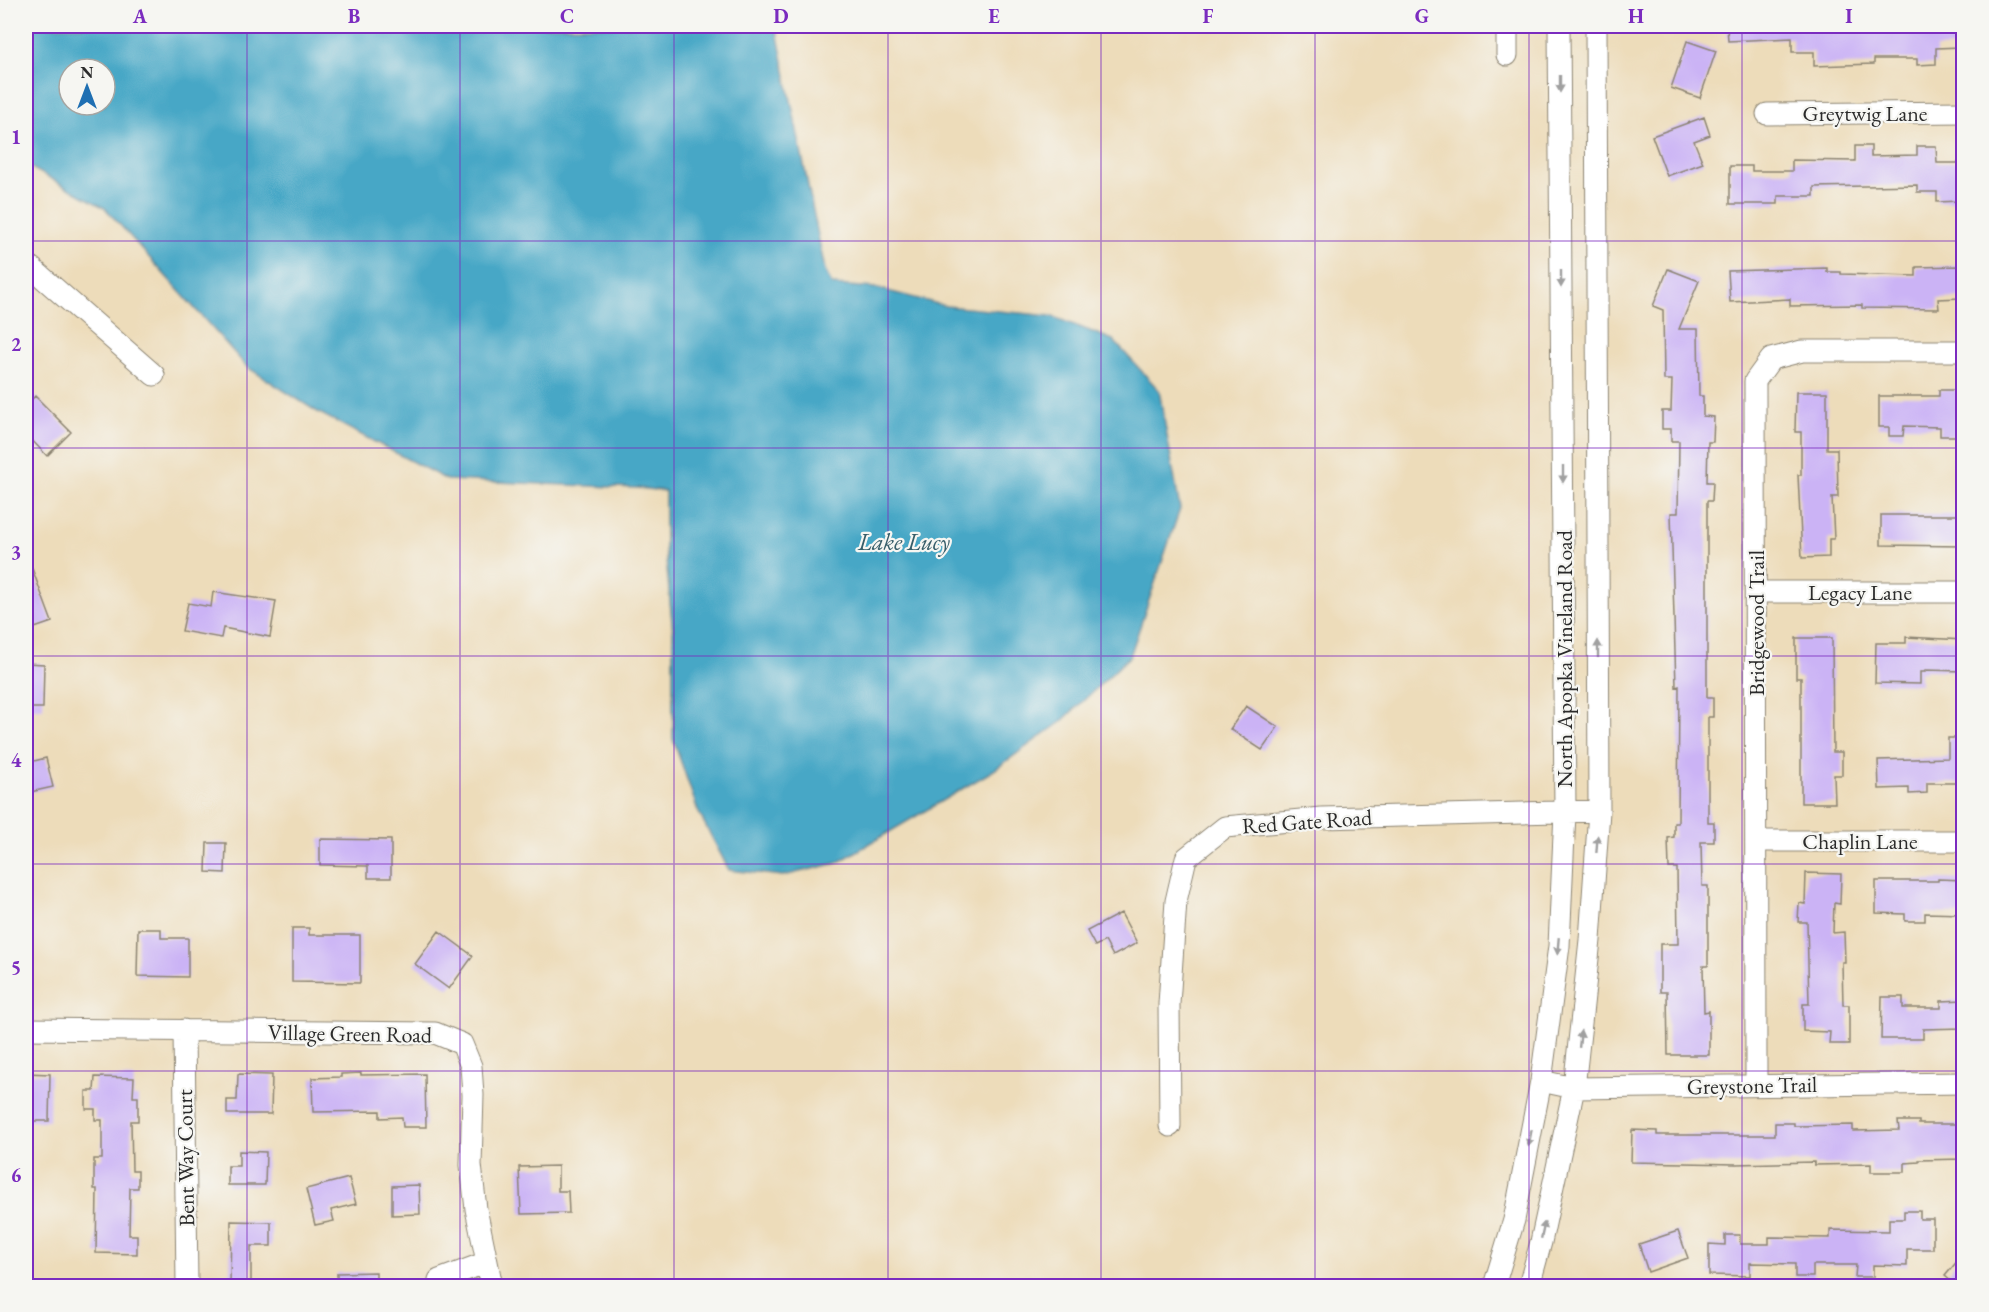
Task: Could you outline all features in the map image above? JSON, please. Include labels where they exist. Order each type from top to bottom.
[{"type":"street","points":[[1507,26],[1507,55]]},
{"type":"street","name":"North Apopka Vineland Road","points":[[1494,1287],[1514,1220],[1541,1081],[1559,946],[1565,812],[1559,26]]},
{"type":"street","name":"North Apopka Vineland Road","points":[[1528,1287],[1541,1242],[1574,1088],[1590,940],[1599,811],[1596,26]]},
{"type":"street","name":"Greytwig Lane","points":[[1767,114],[1964,112]]},
{"type":"street","points":[[26,263],[154,375]]},
{"type":"street","name":"Bridgewood Trail","points":[[1756,1085],[1755,381],[1771,359],[1802,351],[1964,351]]},
{"type":"street","name":"Legacy Lane","points":[[1756,592],[1964,592]]},
{"type":"street","name":"Red Gate Road","points":[[1170,1126],[1169,1004],[1176,901],[1186,858],[1225,827],[1322,818],[1599,811]]},
{"type":"street","name":"Chaplin Lane","points":[[1757,841],[1964,840]]},
{"type":"street","name":"Village Green Road","points":[[26,1029],[435,1033],[462,1044],[471,1066],[473,1095],[471,1165],[476,1209],[492,1287]]},
{"type":"street","name":"Bent Way Court","points":[[184,1030],[187,1287]]},
{"type":"street","name":"Greystone Trail","points":[[1541,1081],[1574,1088],[1964,1083]]},
{"type":"street","points":[[439,1280],[487,1262]]},
{"type":"water","name":"Lake Lucy","points":[[26,26],[776,26],[825,270],[832,285],[876,288],[946,306],[1051,316],[1113,340],[1159,390],[1180,509],[1130,656],[1061,722],[994,770],[837,863],[783,876],[729,870],[698,811],[673,739],[673,632],[665,548],[665,491],[447,480],[316,411],[247,367],[105,208],[26,165]]},
{"type":"building","points":[[1727,26],[1960,26],[1961,47],[1936,48],[1936,64],[1917,65],[1917,59],[1874,59],[1874,64],[1814,66],[1814,52],[1792,52],[1792,38],[1728,41]]},
{"type":"building","points":[[1687,41],[1716,51],[1700,98],[1671,88]]},
{"type":"building","points":[[1704,117],[1710,135],[1694,141],[1703,163],[1667,176],[1652,136]]},
{"type":"building","points":[[1855,146],[1871,146],[1871,156],[1917,155],[1917,146],[1936,146],[1937,163],[1959,163],[1959,201],[1937,202],[1937,192],[1917,192],[1917,185],[1814,187],[1814,196],[1778,196],[1778,204],[1730,204],[1730,166],[1752,166],[1752,171],[1792,171],[1792,160],[1855,161]]},
{"type":"building","points":[[1961,266],[1961,298],[1938,299],[1939,309],[1862,308],[1862,305],[1790,306],[1790,299],[1730,302],[1728,271],[1827,268],[1827,272],[1841,272],[1841,274],[1916,276],[1916,267]]},
{"type":"building","points":[[1668,269],[1699,281],[1679,329],[1698,329],[1699,396],[1703,396],[1703,416],[1714,417],[1713,442],[1708,442],[1707,482],[1713,482],[1712,501],[1707,501],[1707,698],[1713,698],[1713,717],[1708,717],[1708,822],[1714,822],[1714,842],[1701,842],[1702,886],[1708,886],[1708,966],[1703,966],[1704,1012],[1709,1011],[1709,1055],[1668,1055],[1667,992],[1660,992],[1660,944],[1678,944],[1677,868],[1669,868],[1668,838],[1674,837],[1674,823],[1678,823],[1679,686],[1676,687],[1671,513],[1678,513],[1679,441],[1671,441],[1671,429],[1662,429],[1662,411],[1671,411],[1672,380],[1664,380],[1663,310],[1653,306]]},
{"type":"building","points":[[1939,390],[1958,390],[1958,407],[1964,406],[1964,436],[1940,436],[1940,427],[1904,426],[1903,436],[1889,436],[1889,427],[1879,427],[1879,396],[1939,396]]},
{"type":"building","points":[[1796,392],[1827,392],[1827,449],[1837,449],[1838,497],[1832,497],[1834,539],[1829,539],[1829,557],[1802,558],[1798,475],[1801,475],[1801,432],[1795,432]]},
{"type":"building","points":[[35,396],[71,432],[47,456],[26,434],[26,405]]},
{"type":"building","points":[[1881,515],[1964,515],[1964,546],[1881,545]]},
{"type":"building","points":[[26,555],[52,622],[26,631]]},
{"type":"building","points":[[213,592],[276,601],[270,637],[223,628],[221,638],[182,631],[188,603],[211,607]]},
{"type":"building","points":[[1906,637],[1964,640],[1964,671],[1925,670],[1925,672],[1920,672],[1920,684],[1875,683],[1876,643],[1906,643]]},
{"type":"building","points":[[1796,638],[1832,638],[1833,752],[1842,752],[1842,775],[1834,775],[1835,803],[1801,803],[1801,678],[1796,678]]},
{"type":"building","points":[[26,663],[44,664],[43,708],[26,708]]},
{"type":"building","points":[[1246,706],[1278,727],[1262,750],[1230,729]]},
{"type":"building","points":[[1948,738],[1964,738],[1964,783],[1927,783],[1927,793],[1909,794],[1909,788],[1879,789],[1878,760],[1948,758]]},
{"type":"building","points":[[46,758],[53,787],[26,793],[26,763]]},
{"type":"building","points":[[320,839],[391,840],[391,878],[368,878],[368,866],[320,865]]},
{"type":"building","points":[[207,843],[226,843],[225,873],[206,872]]},
{"type":"building","points":[[1806,873],[1841,874],[1840,904],[1834,903],[1833,933],[1844,932],[1843,1005],[1849,1005],[1849,1044],[1829,1044],[1830,1032],[1803,1031],[1803,1004],[1809,1004],[1807,922],[1798,922],[1799,903],[1805,904]]},
{"type":"building","points":[[1938,879],[1964,880],[1964,914],[1925,913],[1925,921],[1905,921],[1905,914],[1876,913],[1876,881],[1938,881]]},
{"type":"building","points":[[1121,913],[1137,943],[1113,956],[1105,941],[1095,946],[1087,931]]},
{"type":"building","points":[[292,928],[309,928],[309,935],[360,935],[360,983],[292,982]]},
{"type":"building","points":[[138,929],[161,929],[161,938],[188,938],[188,977],[137,976]]},
{"type":"building","points":[[439,931],[473,956],[449,989],[415,964]]},
{"type":"building","points":[[1882,997],[1903,997],[1903,1008],[1941,1008],[1941,1001],[1964,1000],[1964,1028],[1923,1029],[1923,1039],[1881,1039]]},
{"type":"building","points":[[26,1073],[50,1074],[49,1121],[28,1121]]},
{"type":"building","points":[[361,1073],[361,1075],[425,1074],[426,1127],[403,1127],[402,1117],[380,1118],[380,1111],[313,1112],[312,1078],[341,1077],[341,1074]]},
{"type":"building","points":[[238,1074],[272,1075],[271,1114],[227,1114],[227,1100],[237,1100]]},
{"type":"building","points":[[95,1077],[134,1078],[133,1097],[138,1097],[138,1121],[131,1121],[132,1171],[138,1171],[138,1188],[130,1188],[129,1235],[137,1235],[137,1254],[96,1253],[97,1189],[94,1189],[94,1159],[102,1159],[102,1120],[95,1120],[95,1109],[86,1109],[86,1091],[94,1091]]},
{"type":"building","points":[[1898,1121],[1919,1121],[1919,1124],[1964,1124],[1964,1159],[1919,1160],[1919,1162],[1905,1163],[1905,1172],[1871,1172],[1871,1164],[1631,1162],[1632,1130],[1657,1131],[1657,1135],[1775,1135],[1775,1123],[1794,1123],[1794,1126],[1853,1125],[1853,1131],[1899,1130]]},
{"type":"building","points":[[239,1151],[266,1152],[265,1185],[228,1185],[228,1166],[239,1166]]},
{"type":"building","points":[[558,1166],[558,1191],[568,1191],[569,1213],[521,1214],[519,1167]]},
{"type":"building","points":[[349,1178],[356,1204],[331,1210],[334,1221],[315,1225],[306,1189]]},
{"type":"building","points":[[419,1185],[420,1214],[392,1215],[392,1186]]},
{"type":"building","points":[[1904,1211],[1920,1211],[1920,1219],[1933,1219],[1933,1249],[1907,1249],[1907,1266],[1873,1265],[1873,1277],[1855,1277],[1856,1265],[1813,1265],[1813,1277],[1795,1277],[1795,1264],[1750,1263],[1750,1276],[1709,1275],[1709,1244],[1725,1245],[1725,1235],[1740,1235],[1740,1244],[1769,1244],[1769,1237],[1830,1238],[1830,1230],[1889,1231],[1889,1219],[1904,1219]]},
{"type":"building","points":[[231,1221],[271,1222],[271,1246],[251,1246],[251,1287],[230,1287]]},
{"type":"building","points":[[1678,1231],[1688,1258],[1648,1272],[1639,1244]]},
{"type":"building","points":[[1964,1253],[1964,1287],[1958,1287],[1945,1276]]},
{"type":"building","points":[[376,1272],[376,1287],[337,1287],[337,1273]]}]
